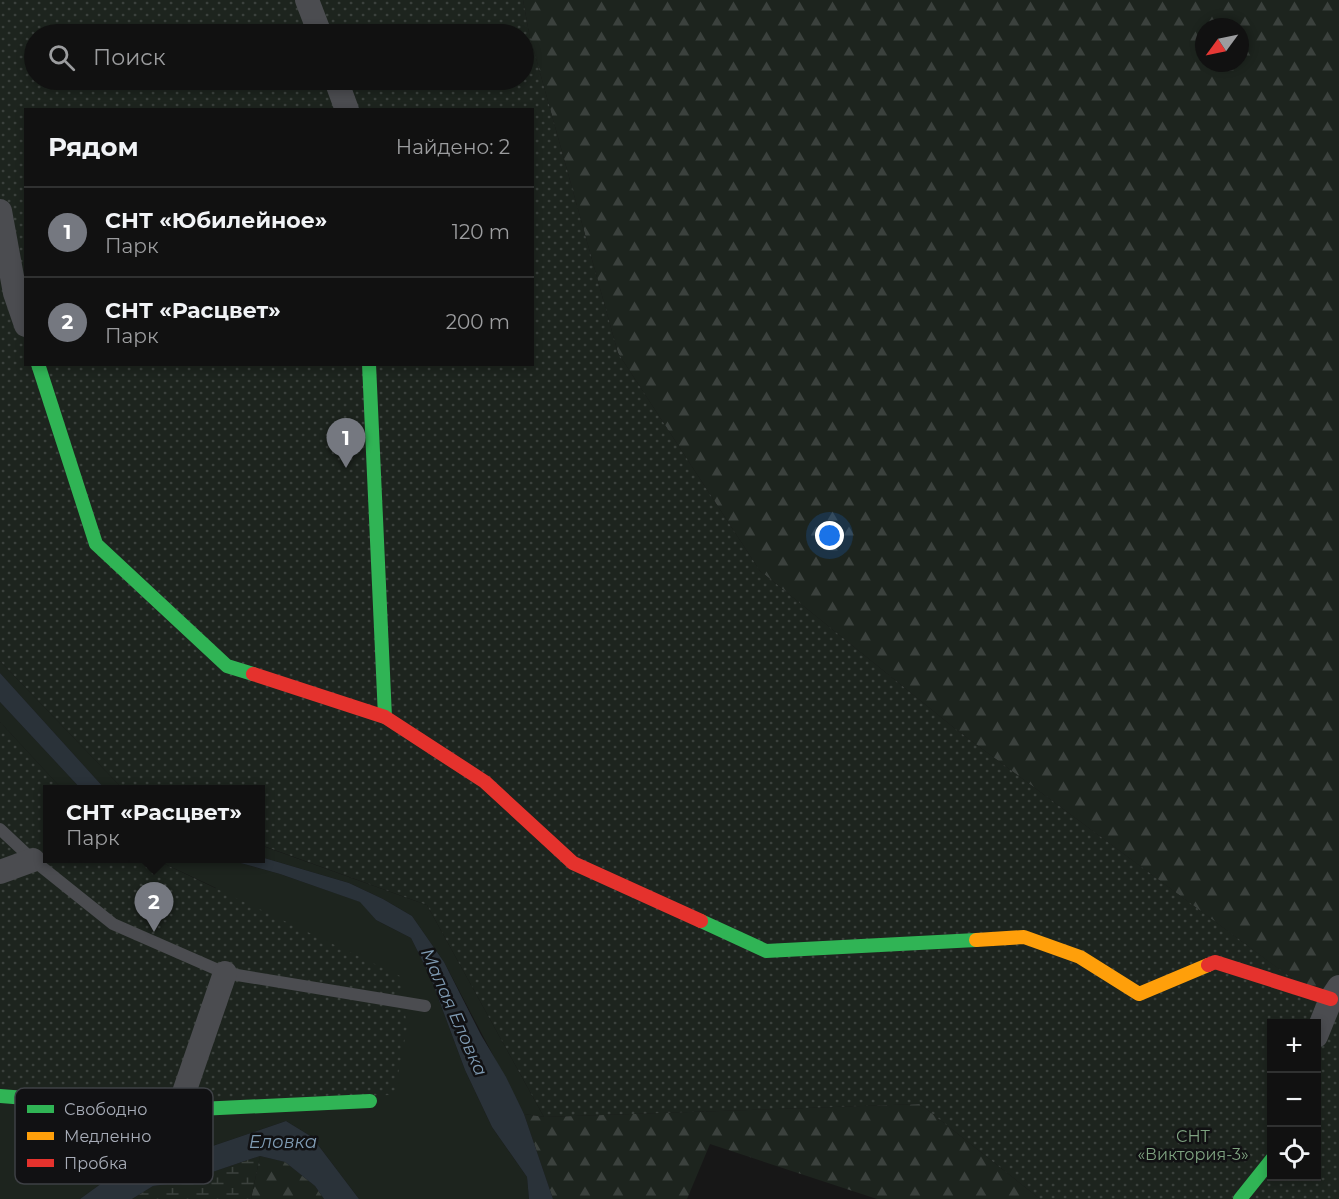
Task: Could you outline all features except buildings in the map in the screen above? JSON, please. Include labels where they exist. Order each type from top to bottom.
[{"type":"street","points":[[307,0],[316,24]]},
{"type":"street","points":[[340,90],[346,108]]},
{"type":"street","points":[[0,211],[15,293],[24,319]]},
{"type":"street","points":[[39,366],[96,544],[227,666],[385,717],[485,782],[573,863],[766,951],[1024,937],[1080,957],[1139,994],[1215,962],[1335,993],[1321,1026]]},
{"type":"street","points":[[369,366],[385,717]]},
{"type":"street","points":[[0,872],[33,860]]},
{"type":"street","points":[[186,1088],[225,973]]},
{"type":"street","points":[[0,1096],[15,1097]]},
{"type":"street","points":[[213,1108],[370,1101]]},
{"type":"street","points":[[1240,1199],[1267,1165]]},
{"type":"lane","points":[[0,829],[33,860],[113,924],[225,973],[424,1006]]},
{"type":"green space","name":"СНТ «Виктория-3»","points":[[0,0],[523,0],[527,24],[24,24],[24,90],[534,90],[534,51],[618,353],[760,571],[958,731],[1317,997],[1339,977],[1339,1199],[1040,1199],[920,1104],[544,1117],[427,905],[265,846],[265,785],[119,785],[0,661]]},
{"type":"green space","points":[[523,0],[1339,0],[1339,977],[1318,998],[958,731],[760,571],[618,353],[534,51],[534,24],[527,24]]},
{"type":"green space","points":[[0,661],[119,785],[101,785],[0,673]]},
{"type":"green space","points":[[0,702],[77,785],[58,785],[0,722]]},
{"type":"green space","points":[[0,722],[58,785],[43,785],[43,863],[162,863],[400,976],[407,1028],[394,1095],[213,1097],[213,1088],[0,1087]]},
{"type":"green space","points":[[265,847],[427,905],[544,1117],[524,1114],[444,962],[412,916],[349,883],[265,858]]},
{"type":"green space","points":[[163,863],[240,863],[280,874],[361,902],[376,920],[411,938],[430,976],[465,1070],[492,1127],[527,1177],[529,1199],[359,1199],[312,1137],[286,1121],[213,1146],[213,1088],[15,1088],[15,1184],[101,1184],[80,1199],[0,1199],[0,1087],[216,888]]},
{"type":"green space","points":[[920,1104],[1040,1199],[877,1199],[710,1144],[687,1199],[553,1199],[524,1114],[544,1117]]},
{"type":"green space","points":[[260,1156],[285,1162],[315,1186],[324,1199],[251,1199]]},
{"type":"green space","points":[[260,1156],[251,1199],[132,1199],[153,1186],[213,1184],[213,1172]]},
{"type":"water","points":[[0,673],[101,785],[77,785],[0,702]]},
{"type":"water","name":"Малая Еловка","points":[[265,858],[349,883],[412,916],[444,962],[481,1035],[506,1077],[524,1114],[553,1199],[529,1199],[527,1177],[492,1127],[465,1070],[430,976],[411,938],[376,920],[360,902],[280,874],[240,863],[265,863]]},
{"type":"water","name":"Еловка","points":[[286,1121],[312,1137],[359,1199],[324,1199],[315,1186],[285,1162],[260,1156],[213,1172],[213,1146]]},
{"type":"water","name":"Еловка","points":[[101,1184],[168,1184],[153,1186],[132,1199],[80,1199]]},
{"type":"traffic: fast","points":[[39,366],[96,544],[227,666],[253,674]]},
{"type":"traffic: fast","points":[[369,366],[385,717]]},
{"type":"traffic: fast","points":[[701,921],[766,951],[976,940]]},
{"type":"traffic: fast","points":[[0,1096],[15,1097]]},
{"type":"traffic: fast","points":[[213,1108],[370,1101]]},
{"type":"traffic: fast","points":[[1240,1199],[1267,1165]]},
{"type":"traffic: slow","points":[[976,940],[1024,937],[1080,957],[1139,994],[1208,965]]},
{"type":"traffic: jam","points":[[253,674],[385,717],[485,782],[573,863],[701,921]]},
{"type":"traffic: jam","points":[[1208,965],[1215,962],[1331,999]]},
{"type":"place","name":"СНТ «Юбилейное»","points":[[346,468]]},
{"type":"place","name":"СНТ «Расцвет»","points":[[154,932]]}]
